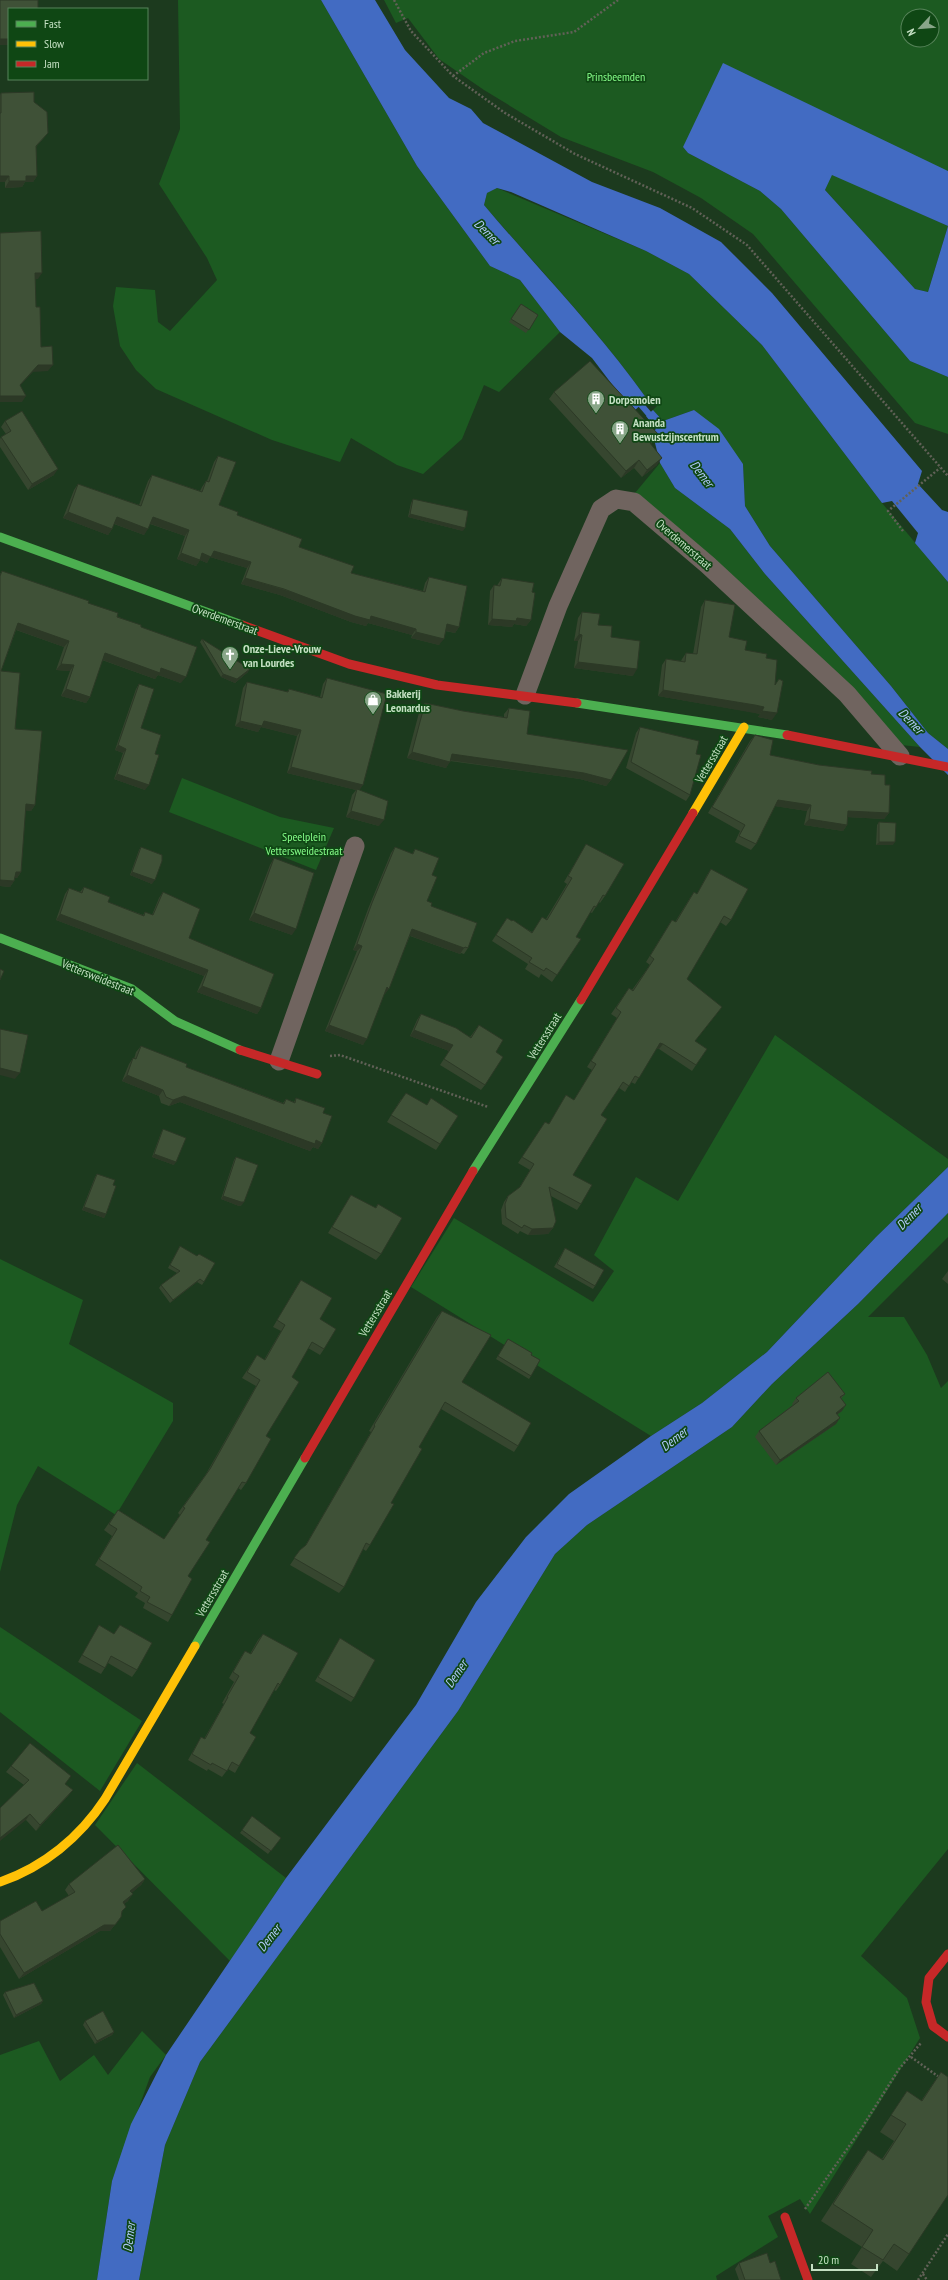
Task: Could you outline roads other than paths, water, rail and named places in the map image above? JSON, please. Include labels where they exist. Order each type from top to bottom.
[{"type":"street","name":"Overdemerstraat","points":[[525,695],[558,606],[600,509],[616,499],[634,502],[708,565],[847,694],[900,756]]},
{"type":"street","name":"Overdemerstraat","points":[[0,537],[349,664],[437,685],[525,695],[744,727],[900,756],[948,767]]},
{"type":"street","name":"Vettersstraat","points":[[0,1882],[33,1866],[54,1853],[86,1826],[105,1799],[480,1159],[609,956],[744,727]]},
{"type":"street","points":[[279,1061],[355,846]]},
{"type":"street","name":"Vettersweidestraat","points":[[0,938],[132,989],[175,1021],[246,1052],[317,1074]]},
{"type":"street","points":[[948,1954],[929,1978],[926,2002],[933,2026],[948,2037]]},
{"type":"street","points":[[785,2217],[808,2280]]},
{"type":"water","points":[[321,0],[375,0],[405,50],[449,98],[471,109],[483,123],[592,182],[660,208],[721,242],[772,293],[922,471],[918,484],[942,510],[948,512],[948,582],[915,543],[918,533],[892,501],[882,503],[762,345],[689,274],[646,251],[511,192],[497,188],[487,193],[484,205],[588,324],[647,399],[633,412],[592,358],[560,332],[520,280],[490,266],[417,166]]},
{"type":"water","points":[[723,63],[948,171],[948,226],[948,377],[910,361],[781,209],[760,191],[688,153],[683,147]],"holes":[[[832,175],[948,226],[928,292],[915,289],[825,190]]]},
{"type":"water","points":[[653,410],[663,421],[694,410],[719,429],[743,464],[745,506],[770,546],[891,686],[928,733],[948,749],[948,775],[920,747],[765,574],[730,529],[675,488],[660,463],[654,439],[650,434],[656,429],[646,416]]},
{"type":"water","points":[[948,1167],[948,1213],[858,1304],[772,1384],[732,1427],[587,1525],[555,1554],[458,1711],[200,2062],[165,2145],[139,2280],[97,2280],[112,2181],[131,2124],[166,2055],[286,1878],[416,1705],[476,1602],[526,1537],[569,1494],[651,1436],[702,1403],[767,1352],[876,1237]]},
{"type":"waterway","name":"Demer","points":[[636,399],[654,420]]},
{"type":"place","name":"Dorpsmolen","points":[[596,414]]},
{"type":"place","name":"Ananda Bewustzijnscentrum","points":[[620,444]]},
{"type":"place","name":"Onze-Lieve-Vrouw van Lourdes","points":[[230,670]]},
{"type":"place","name":"Bakkerij Leonardus","points":[[373,715]]},
{"type":"park label","name":"Prinsbeemden","points":[[616,76]]},
{"type":"park label","name":"Speelplein Vettersweidestraat","points":[[304,843]]}]
